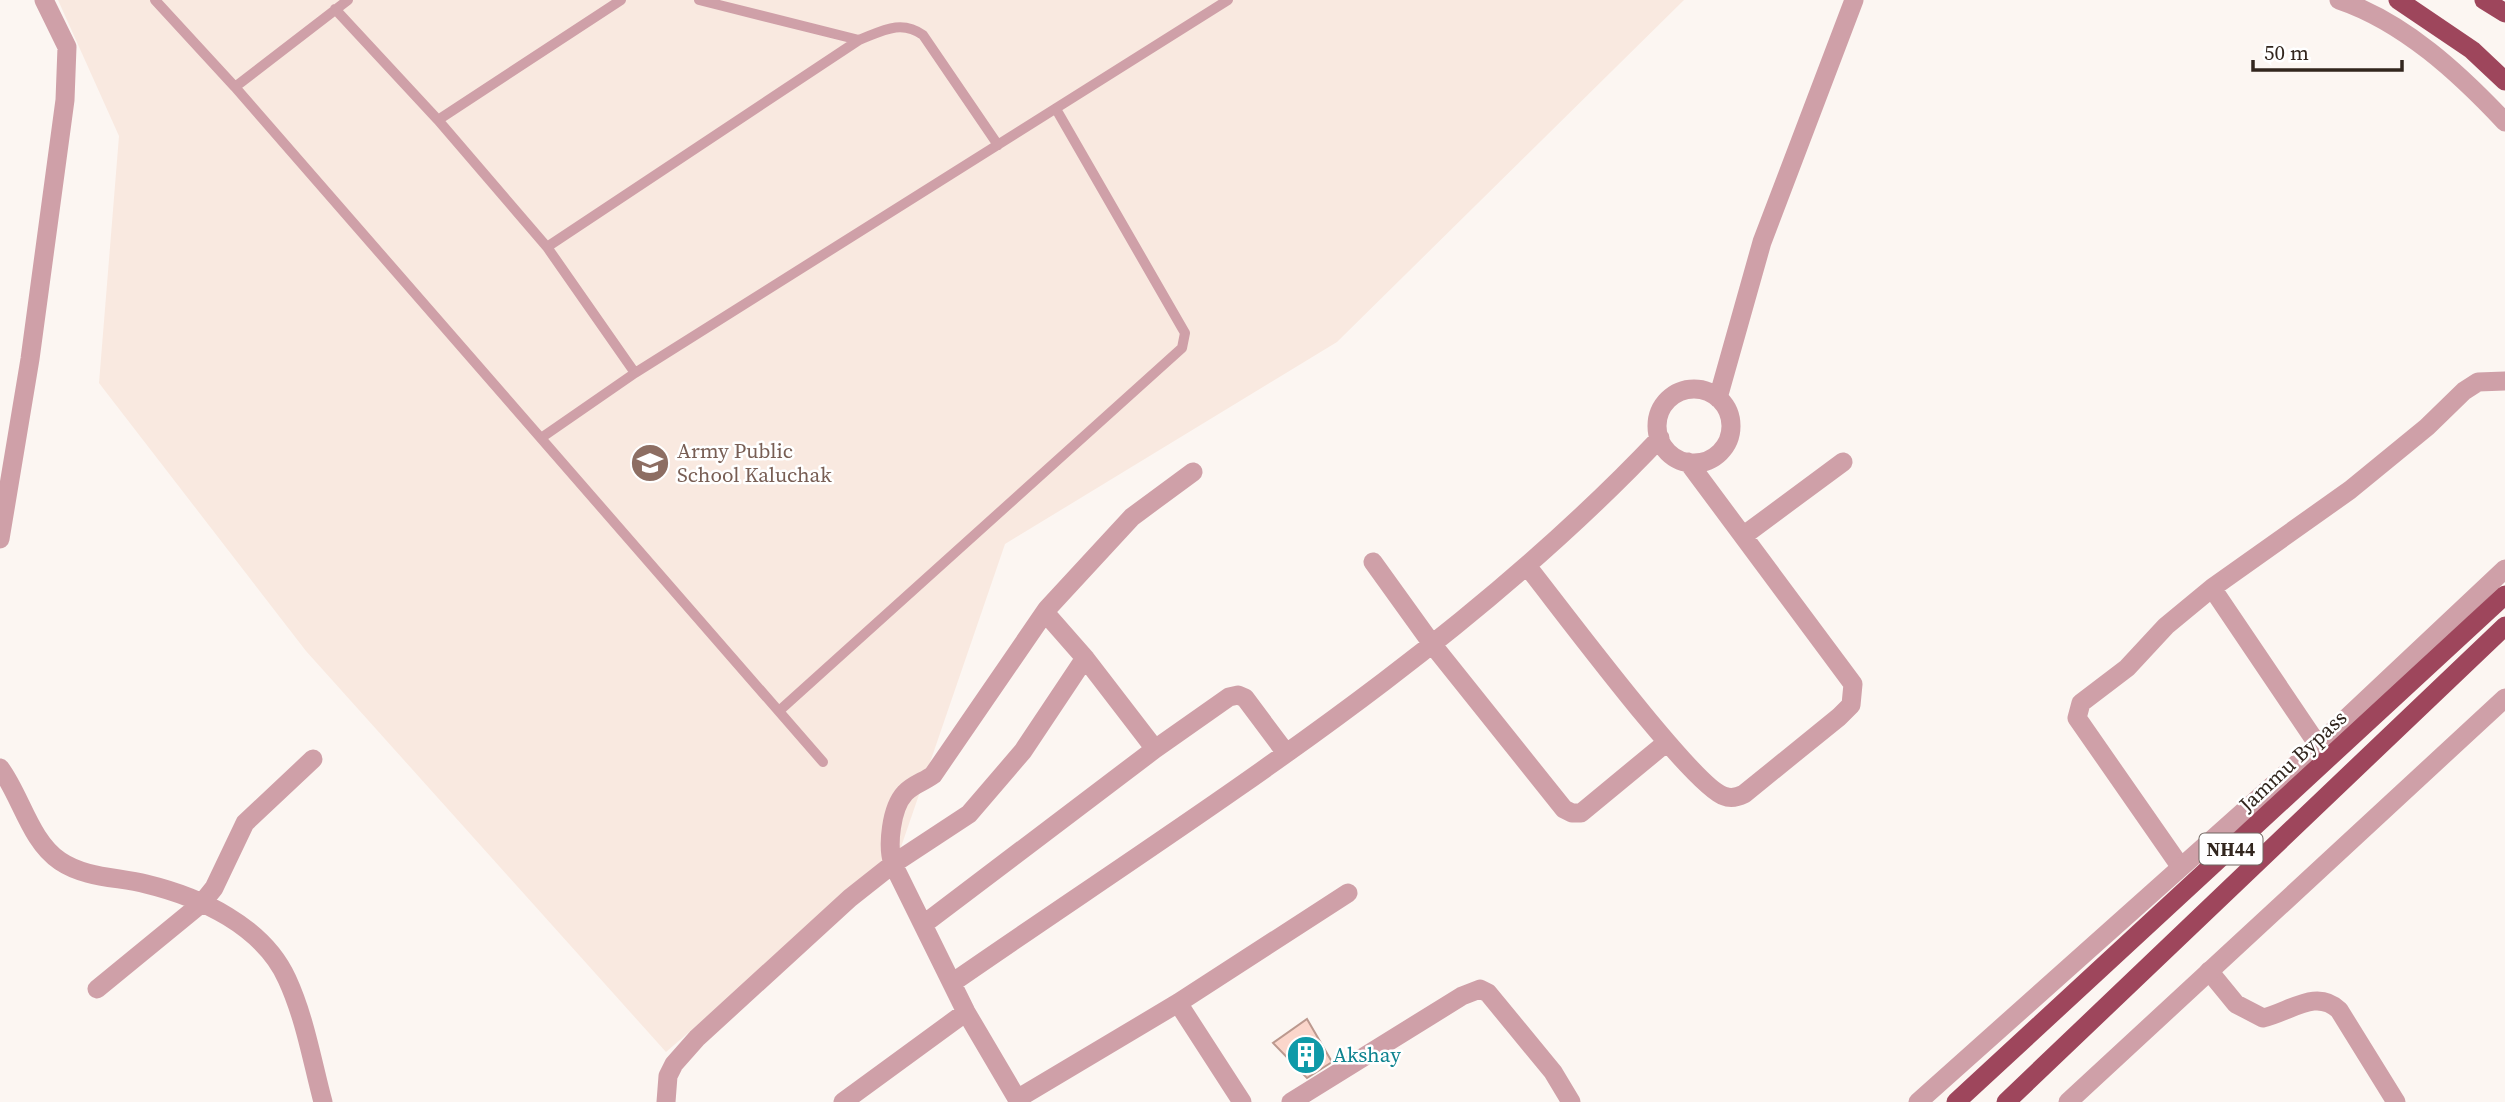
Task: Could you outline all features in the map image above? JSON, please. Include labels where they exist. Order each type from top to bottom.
[{"type":"highway","points":[[2398,0],[2472,50],[2505,81]]},
{"type":"highway","points":[[2484,0],[2505,13]]},
{"type":"highway","name":"Jammu Bypass","points":[[1956,1102],[2505,595]]},
{"type":"highway","name":"NH44","points":[[2006,1102],[2505,626]]},
{"type":"street","points":[[0,539],[30,359],[66,88],[67,47],[44,0]]},
{"type":"street","points":[[1718,398],[1762,242],[1854,0]]},
{"type":"street","points":[[2339,0],[2376,16],[2401,31],[2476,90],[2505,122]]},
{"type":"street","points":[[2180,866],[2077,718],[2076,711],[2081,703],[2127,668],[2166,626],[2212,588],[2350,490],[2427,427],[2465,391],[2478,382],[2505,382]]},
{"type":"street","points":[[1696,389],[1718,398],[1731,418],[1728,442],[1711,458],[1688,462],[1676,458],[1660,438],[1659,414],[1673,395],[1696,389]]},
{"type":"street","points":[[952,983],[1286,753],[1432,644],[1527,566],[1612,489],[1660,438]]},
{"type":"street","points":[[1527,566],[1667,742],[1714,791],[1735,797],[1786,760],[1850,705],[1853,684],[1688,462]]},
{"type":"street","points":[[1743,536],[1843,462]]},
{"type":"street","points":[[1193,472],[1122,526],[1047,609],[933,775],[905,792],[890,846],[893,864],[966,1012],[1018,1101],[1178,1003],[1349,892]]},
{"type":"street","points":[[1373,562],[1432,644],[1564,809],[1581,813],[1667,742]]},
{"type":"street","points":[[1918,1102],[2318,745],[2505,569]]},
{"type":"street","points":[[2212,588],[2318,745]]},
{"type":"street","points":[[1047,609],[1049,617],[1086,658],[1155,749]]},
{"type":"street","points":[[666,1102],[668,1076],[674,1064],[697,1038],[850,898],[893,864],[969,814],[1023,751],[1086,658]]},
{"type":"street","points":[[924,924],[1155,749],[1229,697],[1238,695],[1245,698],[1286,753]]},
{"type":"street","points":[[2068,1102],[2505,698]]},
{"type":"street","points":[[97,989],[202,903],[214,888],[245,823],[313,759]]},
{"type":"street","points":[[0,768],[12,784],[42,844],[59,860],[82,872],[146,884],[202,903],[231,918],[256,937],[287,977],[323,1102]]},
{"type":"street","points":[[2209,971],[2236,1004],[2263,1018],[2314,999],[2330,1002],[2339,1010],[2396,1102]]},
{"type":"street","points":[[1292,1102],[1462,996],[1480,989],[1488,993],[1553,1072],[1571,1102]]},
{"type":"street","points":[[1178,1003],[1242,1102]]},
{"type":"street","points":[[843,1102],[966,1012]]},
{"type":"lane","points":[[155,0],[823,762]]},
{"type":"lane","points":[[234,87],[348,0]]},
{"type":"lane","points":[[438,120],[621,0]]},
{"type":"lane","points":[[699,0],[859,40]]},
{"type":"lane","points":[[541,438],[635,373],[1228,0]]},
{"type":"lane","points":[[335,9],[438,120],[547,247],[635,373]]},
{"type":"lane","points":[[547,247],[859,40],[889,27],[912,27],[923,35],[998,145]]},
{"type":"lane","points":[[779,711],[1182,348],[1185,333],[1056,109]]},
{"type":"shaded area","name":"Army Public School Kaluchak","points":[[58,0],[1684,0],[1337,342],[1005,544],[900,850],[666,1052],[306,651],[99,383],[119,136]]},
{"type":"building","name":"Akshay","points":[[1307,1019],[1332,1062],[1307,1078],[1273,1043]]},
{"type":"place","name":"Army Public School Kaluchak","points":[[650,463]]},
{"type":"place","name":"Akshay","points":[[1306,1055]]}]
